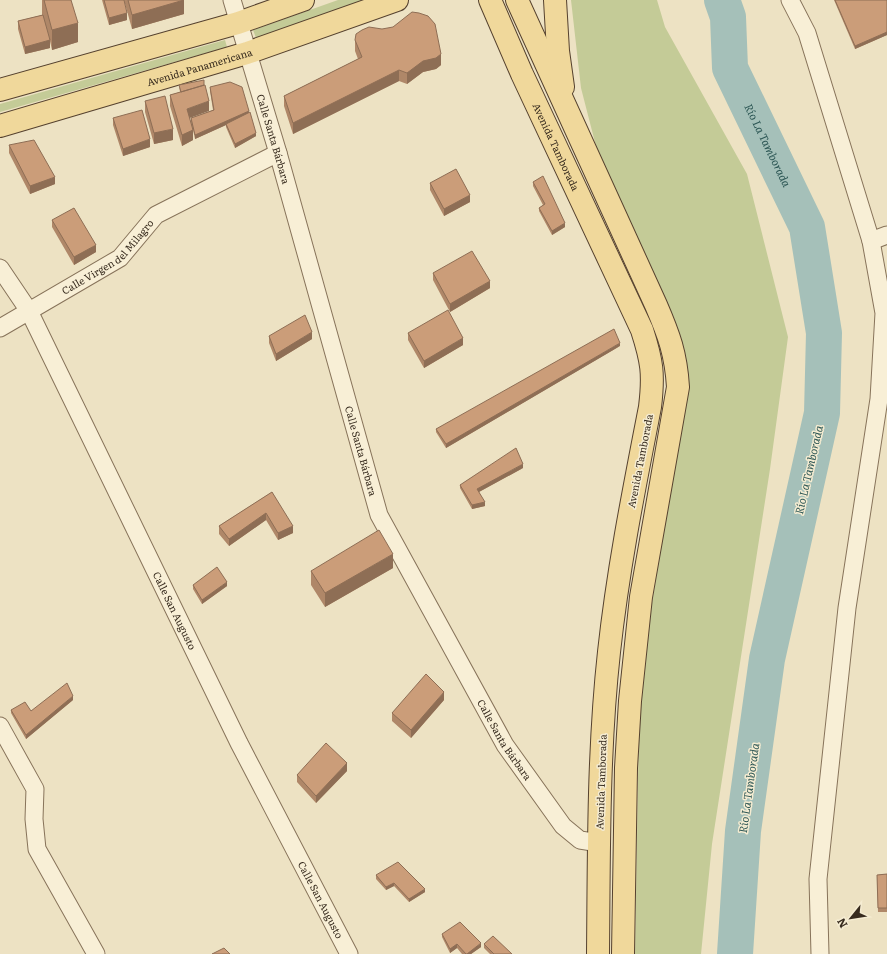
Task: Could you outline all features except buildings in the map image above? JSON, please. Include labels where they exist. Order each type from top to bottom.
[{"type":"main road","points":[[0,90],[238,23],[304,0]]},
{"type":"main road","name":"Avenida Panamericana","points":[[0,126],[247,53],[397,0]]},
{"type":"main road","name":"Avenida Tamborada","points":[[490,0],[522,74],[642,330],[651,360],[653,382],[650,407],[620,561],[609,653],[601,755],[598,954]]},
{"type":"main road","points":[[517,0],[656,305],[670,337],[677,362],[678,387],[641,597],[630,700],[626,768],[623,954]]},
{"type":"main road","points":[[555,0],[558,51],[567,112]]},
{"type":"street","name":"Calle Santa Bárbara","points":[[232,0],[278,153],[379,515],[505,745],[563,826],[580,840],[599,843]]},
{"type":"street","points":[[790,0],[807,33],[871,241],[884,313],[879,399],[844,639],[818,880],[820,954]]},
{"type":"street","name":"Calle Virgen del Milagro","points":[[0,328],[120,258],[156,215],[278,153]]},
{"type":"street","points":[[871,241],[887,234]]},
{"type":"street","name":"Calle San Augusto","points":[[0,268],[29,311],[239,743],[349,954]]},
{"type":"street","points":[[0,726],[35,789],[34,819],[37,849],[96,954]]},
{"type":"green space","points":[[338,0],[364,0],[256,38],[253,30]]},
{"type":"green space","points":[[571,0],[657,0],[665,27],[747,174],[788,337],[770,469],[712,844],[701,954],[635,954],[639,720],[652,603],[688,397],[687,367],[677,326],[598,154],[581,88]]},
{"type":"green space","points":[[225,40],[227,47],[0,112],[0,104]]},
{"type":"waterway","name":"Río La Tamborada","points":[[722,0],[728,17],[730,68],[807,227],[824,333],[822,413],[767,659],[743,831],[735,954]]}]
